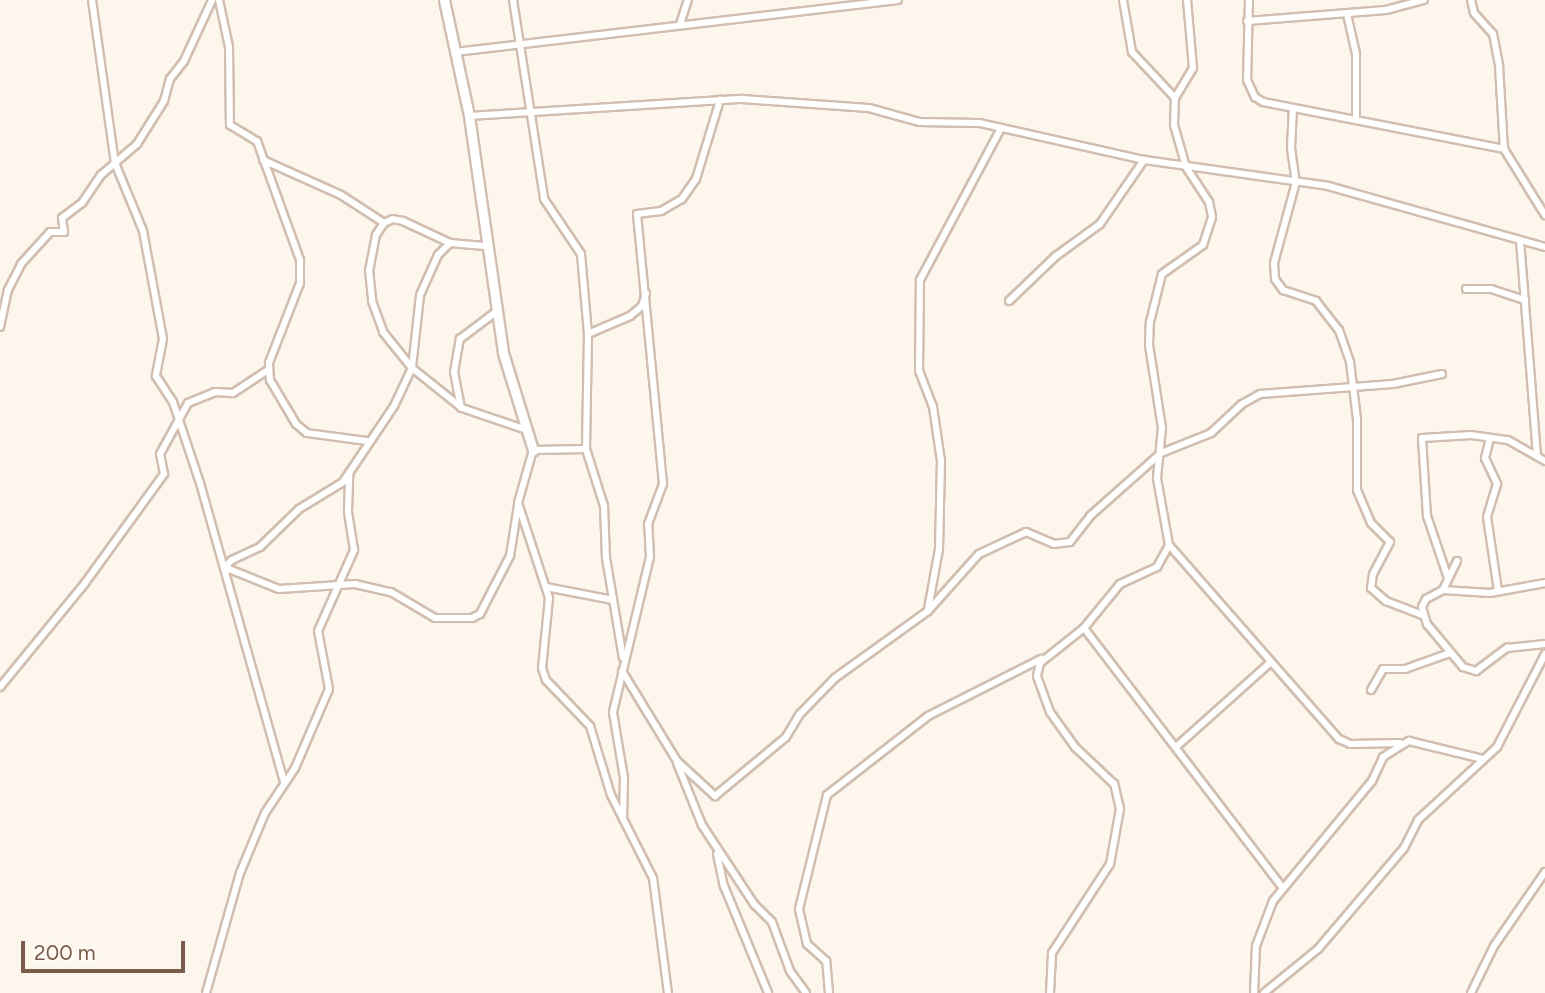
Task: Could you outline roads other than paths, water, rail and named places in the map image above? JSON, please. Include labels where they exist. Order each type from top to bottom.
[{"type":"street","points":[[92,0],[115,163],[145,238],[163,339],[156,376],[173,402],[224,567],[284,782]]},
{"type":"street","points":[[0,327],[8,290],[21,264],[50,232],[64,232],[62,218],[82,203],[92,185],[137,144],[161,106],[212,0]]},
{"type":"street","points":[[0,687],[85,583],[164,474],[160,454],[188,403],[215,392],[233,393],[268,370],[300,272],[290,229],[257,141],[230,125],[229,47],[219,0]]},
{"type":"street","points":[[224,567],[279,589],[340,585],[390,592],[435,618],[477,617],[510,556],[518,503],[533,450],[503,353],[469,116],[444,0]]},
{"type":"street","points":[[513,0],[544,199],[581,254],[588,334],[586,449],[604,506],[613,600],[623,660]]},
{"type":"street","points":[[680,24],[688,0]]},
{"type":"street","points":[[455,52],[898,0]]},
{"type":"street","points":[[1123,0],[1132,52],[1175,98]]},
{"type":"street","points":[[1187,0],[1193,68],[1175,98],[1174,125],[1186,167],[1209,202],[1212,217],[1203,245],[1166,269],[1157,288],[1149,345],[1161,416],[1161,453],[1157,478],[1169,545],[1339,739],[1350,744],[1400,743],[1483,759]]},
{"type":"street","points":[[1249,0],[1247,21],[1250,90],[1263,102],[1504,149]]},
{"type":"street","points":[[1385,0],[1386,10]]},
{"type":"street","points":[[1247,21],[1386,10],[1423,0]]},
{"type":"street","points":[[1471,0],[1475,13],[1493,34],[1499,66],[1504,149],[1545,215]]},
{"type":"street","points":[[1347,14],[1356,54],[1356,120]]},
{"type":"street","points":[[469,116],[720,100],[813,102],[869,108],[919,122],[947,120],[1001,128],[1144,160],[1368,195],[1545,247]]},
{"type":"street","points":[[588,334],[616,325],[642,306],[646,292],[637,215],[661,211],[682,199],[696,179],[720,100]]},
{"type":"street","points":[[1293,108],[1291,148],[1296,182],[1274,263],[1275,279],[1283,290],[1316,301],[1334,321],[1350,362],[1357,490],[1371,523],[1390,542],[1373,574],[1371,588],[1386,601],[1423,615],[1463,667],[1476,671],[1507,648],[1545,643]]},
{"type":"street","points":[[928,611],[939,549],[941,461],[933,407],[919,371],[920,280],[1001,128]]},
{"type":"street","points":[[263,160],[341,195],[384,223]]},
{"type":"street","points":[[1009,301],[1056,256],[1100,224],[1144,160]]},
{"type":"street","points":[[488,246],[450,243],[403,221],[393,219],[384,223],[376,235],[369,270],[372,301],[383,332],[412,368],[461,408],[527,430]]},
{"type":"street","points":[[1520,240],[1537,456]]},
{"type":"street","points":[[224,567],[260,547],[299,509],[343,482],[367,441],[394,406],[412,368],[426,277],[450,243]]},
{"type":"street","points":[[623,819],[624,778],[612,712],[650,557],[648,524],[663,484],[643,267]]},
{"type":"street","points":[[1466,289],[1491,289],[1525,300]]},
{"type":"street","points":[[461,408],[454,372],[460,339],[497,311]]},
{"type":"street","points":[[268,370],[283,404],[307,433],[367,441]]},
{"type":"street","points":[[622,671],[677,761],[710,795],[719,794],[740,772],[786,737],[800,714],[835,678],[928,611],[965,567],[1006,539],[1026,532],[1054,544],[1070,542],[1090,516],[1161,453],[1210,433],[1242,404],[1260,394],[1442,374]]},
{"type":"street","points":[[1448,578],[1427,516],[1420,442],[1429,435],[1490,438],[1517,444],[1545,461]]},
{"type":"street","points":[[1490,438],[1485,458],[1497,484],[1487,517],[1498,591]]},
{"type":"street","points":[[533,450],[586,449]]},
{"type":"street","points":[[206,993],[240,873],[265,813],[284,782],[329,689],[318,631],[322,614],[340,585],[354,550],[348,512],[349,473]]},
{"type":"street","points":[[518,503],[546,587],[549,607],[542,668],[546,680],[590,726],[623,819],[655,885],[668,993]]},
{"type":"street","points":[[828,993],[826,961],[807,944],[799,909],[827,795],[928,716],[1047,656],[1084,628],[1120,584],[1157,567],[1169,545]]},
{"type":"street","points":[[1423,615],[1426,598],[1443,590],[1457,561]]},
{"type":"street","points":[[1443,590],[1456,594],[1498,591],[1545,583]]},
{"type":"street","points":[[546,587],[613,600]]},
{"type":"street","points":[[1084,628],[1283,888]]},
{"type":"street","points":[[1371,690],[1383,669],[1405,670],[1450,653]]},
{"type":"street","points":[[1264,993],[1318,949],[1404,848],[1418,820],[1483,759],[1506,733],[1545,654]]},
{"type":"street","points":[[1047,656],[1037,676],[1042,697],[1075,747],[1114,784],[1120,809],[1110,864],[1052,953],[1050,993]]},
{"type":"street","points":[[1176,747],[1271,662]]},
{"type":"street","points":[[1254,993],[1255,946],[1264,919],[1283,888],[1373,781],[1383,757],[1400,743]]},
{"type":"street","points":[[677,761],[687,795],[716,849],[754,904],[772,922],[790,971],[806,993]]},
{"type":"street","points":[[716,849],[724,886],[768,993]]},
{"type":"street","points":[[1471,993],[1494,946],[1545,872]]}]
